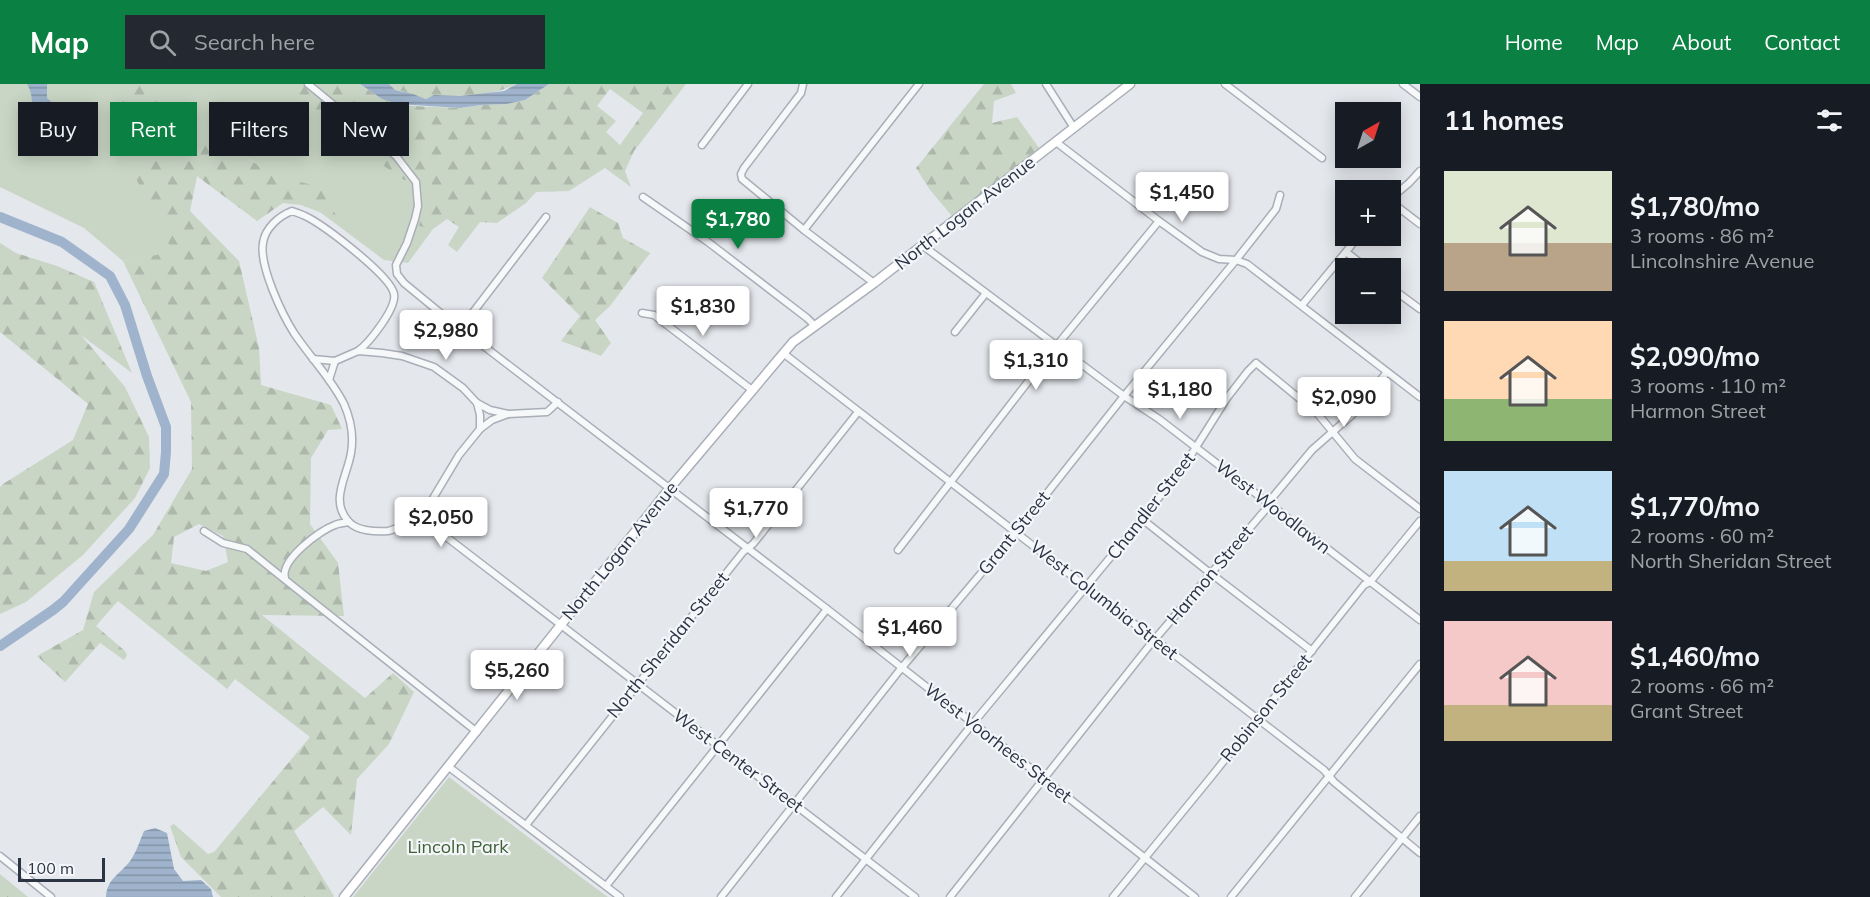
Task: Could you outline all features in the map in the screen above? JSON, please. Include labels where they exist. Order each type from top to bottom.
[{"type":"street","name":"West Voorhees Street","points":[[308,84],[383,144],[396,156],[416,182],[418,206],[416,219],[396,265],[397,274],[404,283],[1195,897]]},
{"type":"street","points":[[702,145],[748,84]]},
{"type":"street","points":[[803,84],[801,93],[744,168],[741,174],[744,183],[874,283]]},
{"type":"street","points":[[804,230],[919,84]]},
{"type":"street","points":[[1046,84],[1074,128]]},
{"type":"street","name":"North Logan Avenue","points":[[344,897],[670,488],[793,342],[874,283],[1130,84]]},
{"type":"street","points":[[1225,84],[1323,158]]},
{"type":"street","points":[[1404,84],[1420,97]]},
{"type":"street","points":[[1056,142],[1202,252],[1219,259],[1236,260],[1247,264],[1420,397]]},
{"type":"street","points":[[1401,191],[1420,171]]},
{"type":"street","name":"Grant Street","points":[[721,897],[902,668],[1236,260],[1276,208],[1280,195]]},
{"type":"street","points":[[643,197],[708,242],[807,318],[814,326]]},
{"type":"street","points":[[1401,209],[1420,224]]},
{"type":"street","points":[[313,359],[335,361],[358,351],[376,332],[392,308],[394,293],[387,281],[372,265],[312,220],[292,211],[278,218],[264,238],[262,246],[264,262],[272,290],[293,332],[313,359],[329,380],[344,405],[353,432],[351,453],[339,495],[340,509],[334,525]]},
{"type":"street","points":[[461,328],[546,217]]},
{"type":"street","points":[[898,550],[994,424],[1159,221]]},
{"type":"street","name":"West Woodlawn","points":[[922,245],[1124,396],[1197,447],[1420,620]]},
{"type":"street","points":[[1302,305],[1351,246]]},
{"type":"street","points":[[1346,252],[1354,258]]},
{"type":"street","points":[[955,332],[986,293]]},
{"type":"street","points":[[1401,294],[1420,309]]},
{"type":"street","points":[[642,313],[654,315],[752,390]]},
{"type":"street","points":[[358,351],[392,354],[434,367],[463,388],[477,403],[490,410],[508,414],[547,412],[558,402]]},
{"type":"street","name":"West Columbia Street","points":[[783,353],[1258,718],[1324,770],[1334,782],[1420,853]]},
{"type":"street","points":[[329,380],[335,361]]},
{"type":"street","name":"Chandler Street","points":[[836,897],[973,723],[1142,519],[1197,447],[1227,398],[1256,363],[1307,404],[1332,432]]},
{"type":"street","name":"Harmon Street","points":[[950,897],[1155,640],[1269,504],[1311,450],[1353,414],[1388,372]]},
{"type":"street","points":[[477,403],[480,429]]},
{"type":"street","name":"North Sheridan Street","points":[[526,825],[637,684],[858,412]]},
{"type":"street","points":[[340,509],[349,522],[365,530],[389,531],[411,522],[429,505],[459,455],[480,429],[492,420],[508,414]]},
{"type":"street","points":[[1332,432],[1355,459],[1420,509]]},
{"type":"street","points":[[429,505],[436,529]]},
{"type":"street","points":[[1142,519],[1312,651]]},
{"type":"street","name":"Robinson Street","points":[[1113,897],[1364,585],[1370,582],[1420,520]]},
{"type":"street","points":[[285,579],[283,574],[285,567],[301,547],[334,525],[349,522]]},
{"type":"street","points":[[411,522],[436,529]]},
{"type":"street","name":"West Center Street","points":[[436,529],[915,897]]},
{"type":"street","points":[[204,531],[223,543],[248,549],[477,732]]},
{"type":"street","points":[[606,886],[826,609]]},
{"type":"street","points":[[1231,897],[1420,664]]},
{"type":"street","points":[[449,767],[620,897]]},
{"type":"street","points":[[1355,897],[1420,816]]},
{"type":"street","points":[[0,856],[51,897]]},
{"type":"green space","points":[[0,84],[332,84],[350,102],[321,102],[321,156],[403,156],[434,187],[433,229],[408,263],[384,260],[245,156],[309,156],[309,102],[209,102],[209,130],[197,121],[197,102],[170,102],[159,94],[160,102],[110,102],[110,156],[164,156],[173,253],[123,261],[84,228],[0,187]]},
{"type":"green space","points":[[116,84],[146,84],[171,102],[110,102]]},
{"type":"green space","points":[[279,84],[360,84],[382,99],[394,102],[321,102],[321,129],[309,112],[309,102],[302,102]]},
{"type":"green space","points":[[389,84],[517,84],[488,93],[437,96],[426,99],[394,90]]},
{"type":"green space","points":[[549,84],[686,84],[634,151],[625,171],[631,187],[605,168],[569,191],[536,192],[526,203],[497,223],[480,222],[457,252],[448,245],[459,227],[447,219],[433,229],[419,226],[426,196],[421,180],[404,180],[368,156],[409,156],[409,106],[460,108],[507,104],[525,100]],"holes":[[[610,89],[643,113],[620,145],[606,132],[616,121],[597,106]]]},
{"type":"green space","points":[[984,84],[1011,84],[1016,93],[994,101],[992,123],[1017,117],[1039,148],[952,216],[930,190],[916,168]]},
{"type":"green space","points":[[197,121],[209,130],[209,156],[245,156],[271,175],[321,187],[338,219],[301,205],[283,203],[257,221],[197,176],[190,211],[239,261],[259,348],[261,385],[331,405],[342,429],[328,430],[311,458],[310,524],[338,563],[344,616],[262,615],[365,698],[393,673],[414,692],[389,744],[357,779],[351,835],[323,807],[294,831],[333,897],[221,897],[181,857],[170,826],[174,824],[208,854],[214,852],[310,737],[235,679],[227,689],[118,601],[96,626],[125,651],[127,655],[124,660],[100,643],[65,682],[37,656],[83,630],[94,592],[153,535],[192,469],[191,402],[123,261],[173,252],[125,156],[197,156]],"holes":[[[199,524],[223,536],[228,562],[206,571],[171,563],[174,537]]]},
{"type":"green space","points":[[590,207],[618,223],[623,238],[650,253],[610,306],[595,320],[611,343],[601,356],[561,341],[580,316],[542,278]]},
{"type":"green space","points":[[0,243],[16,253],[57,266],[94,282],[132,373],[81,335],[125,387],[149,437],[150,468],[135,498],[83,555],[26,602],[0,614],[0,487],[73,440],[88,404],[0,332]]},
{"type":"green space","name":"Lincoln Park","points":[[449,777],[586,881],[608,897],[353,897]]},
{"type":"green space","points":[[0,874],[28,897],[0,897]]},
{"type":"water","points":[[27,84],[47,84],[47,98],[52,102],[32,102]]},
{"type":"water","points":[[360,84],[389,84],[395,90],[426,99],[434,95],[460,96],[504,91],[517,84],[549,84],[525,100],[507,104],[460,108],[409,105],[409,102],[392,102],[382,99]]},
{"type":"water","points":[[155,828],[167,833],[174,869],[183,881],[201,880],[211,889],[213,897],[106,897],[109,885],[132,858],[144,831]]},
{"type":"waterway","points":[[0,217],[62,242],[110,276],[125,305],[166,427],[164,474],[129,529],[63,602],[0,646]]}]
